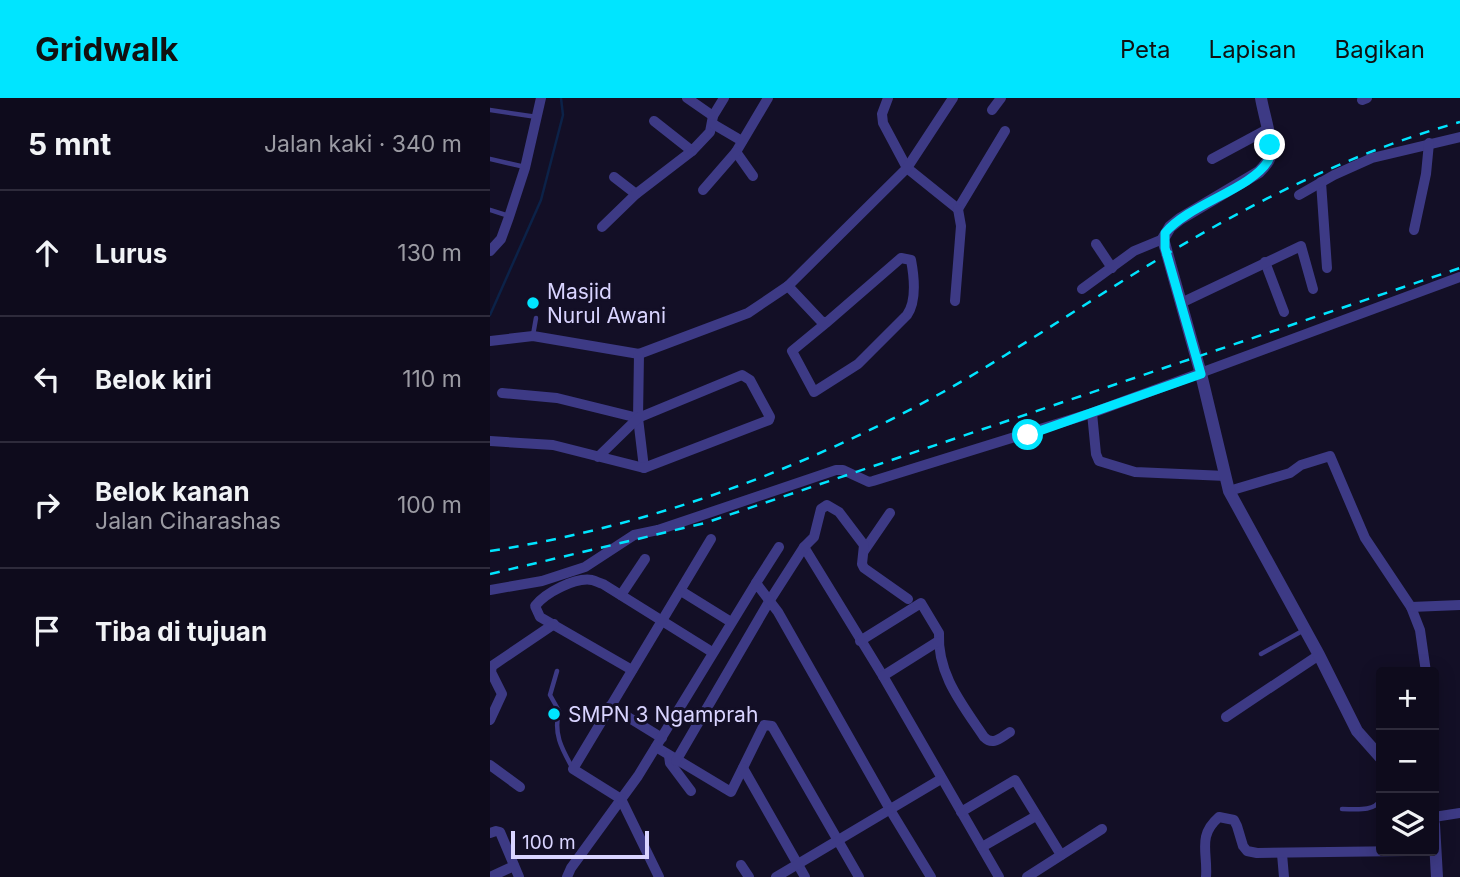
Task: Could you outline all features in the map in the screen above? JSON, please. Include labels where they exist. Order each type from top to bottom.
[{"type":"street","points":[[490,251],[501,239],[526,168],[541,98]]},
{"type":"street","points":[[687,98],[742,141]]},
{"type":"street","points":[[603,227],[636,194],[692,151],[710,132],[724,98]]},
{"type":"street","points":[[702,190],[736,152],[768,98]]},
{"type":"street","points":[[888,98],[882,114],[883,123],[906,168],[958,209]]},
{"type":"street","points":[[490,341],[533,336],[639,355],[748,313],[788,286],[906,168],[953,98]]},
{"type":"street","points":[[992,110],[1001,98]]},
{"type":"street","points":[[1082,289],[1134,251],[1163,239],[1170,227],[1180,219],[1259,172],[1270,157],[1261,98]]},
{"type":"street","points":[[654,121],[692,151]]},
{"type":"street","points":[[1212,159],[1266,130]]},
{"type":"street","points":[[955,301],[961,226],[958,209],[1005,131]]},
{"type":"street","points":[[1299,195],[1372,158],[1460,137]]},
{"type":"street","points":[[1414,230],[1426,174],[1429,143]]},
{"type":"street","points":[[736,152],[753,176]]},
{"type":"street","points":[[614,177],[636,194]]},
{"type":"street","points":[[1321,182],[1327,268]]},
{"type":"street","points":[[1163,239],[1230,491],[1357,731],[1376,753]]},
{"type":"street","points":[[1096,244],[1112,268]]},
{"type":"street","points":[[1181,303],[1301,246],[1313,289]]},
{"type":"street","points":[[901,258],[911,260],[913,299],[912,308],[907,315],[858,363],[814,392],[792,351],[827,323],[901,258]]},
{"type":"street","points":[[1265,262],[1284,312]]},
{"type":"street","points":[[490,590],[542,581],[585,567],[634,535],[658,530],[836,470],[843,470],[869,482],[1092,413],[1460,277]]},
{"type":"street","points":[[788,286],[821,321],[827,323]]},
{"type":"street","points":[[639,355],[638,418],[644,468]]},
{"type":"street","points":[[490,441],[553,445],[598,457],[644,468],[770,417],[750,380],[742,375],[638,418],[598,457]]},
{"type":"street","points":[[502,393],[556,398],[638,418]]},
{"type":"street","points":[[1092,413],[1099,461],[1135,472],[1226,476]]},
{"type":"street","points":[[1230,491],[1290,473],[1301,465],[1330,456],[1366,538],[1411,607],[1420,630],[1425,667]]},
{"type":"street","points":[[691,791],[670,763],[804,547],[814,537],[821,509],[827,505],[839,512],[864,545],[864,568],[908,598]]},
{"type":"street","points":[[864,551],[890,513]]},
{"type":"street","points":[[659,877],[621,799],[573,769],[711,539]]},
{"type":"street","points":[[567,877],[659,742],[779,547]]},
{"type":"street","points":[[804,547],[883,676],[999,877]]},
{"type":"street","points":[[621,595],[646,559]]},
{"type":"street","points":[[632,670],[540,617],[535,606],[548,594],[577,582],[591,580],[621,595],[712,652]]},
{"type":"street","points":[[542,581],[548,594]]},
{"type":"street","points":[[756,583],[771,600],[931,877]]},
{"type":"street","points":[[681,591],[731,622]]},
{"type":"street","points":[[860,641],[921,603],[939,633],[937,642],[950,687],[984,737],[988,741],[996,741],[1010,732]]},
{"type":"street","points":[[1411,607],[1460,604]]},
{"type":"street","points":[[490,720],[502,694],[491,672],[492,666],[554,624]]},
{"type":"street","points":[[883,676],[937,642]]},
{"type":"street","points":[[1226,717],[1319,655]]},
{"type":"street","points":[[610,706],[659,742],[673,758],[728,792],[733,789],[764,725],[772,726],[859,877]]},
{"type":"street","points":[[490,765],[520,787]]},
{"type":"street","points":[[743,768],[805,877]]},
{"type":"street","points":[[776,877],[941,779]]},
{"type":"street","points":[[961,812],[1015,780],[1061,855]]},
{"type":"street","points":[[1439,816],[1460,813]]},
{"type":"street","points":[[982,847],[1036,816]]},
{"type":"street","points":[[1206,877],[1207,829],[1219,817],[1234,820],[1247,851],[1282,854],[1376,852]]},
{"type":"street","points":[[1027,877],[1102,830]]},
{"type":"street","points":[[490,833],[500,832],[519,877]]},
{"type":"street","points":[[1282,854],[1284,877]]},
{"type":"street","points":[[1435,856],[1437,877]]},
{"type":"street","points":[[741,865],[749,877]]},
{"type":"street","points":[[490,877],[514,866]]},
{"type":"lane","points":[[490,110],[538,117]]},
{"type":"lane","points":[[490,159],[526,168]]},
{"type":"lane","points":[[490,210],[509,217]]},
{"type":"lane","points":[[533,336],[536,318]]},
{"type":"lane","points":[[1261,654],[1305,630]]},
{"type":"lane","points":[[557,671],[550,695],[559,711],[556,722],[557,737],[573,769]]},
{"type":"lane","points":[[1342,810],[1368,809],[1376,806]]},
{"type":"waterway","points":[[490,315],[541,200],[563,115],[561,98]]},
{"type":"railway","points":[[490,551],[548,541],[662,512],[774,472],[828,449],[882,424],[964,380],[1167,254],[1237,214],[1346,162],[1460,122]]},
{"type":"railway","points":[[490,574],[705,523],[1460,268]]},
{"type":"place","name":"Masjid Nurul Awani","points":[[533,303]]},
{"type":"place","name":"SMPN 3 Ngamprah","points":[[554,714]]},
{"type":"route","points":[[1028,435],[1201,374],[1163,239],[1170,227],[1180,219],[1259,172],[1268,162],[1270,145]]}]
